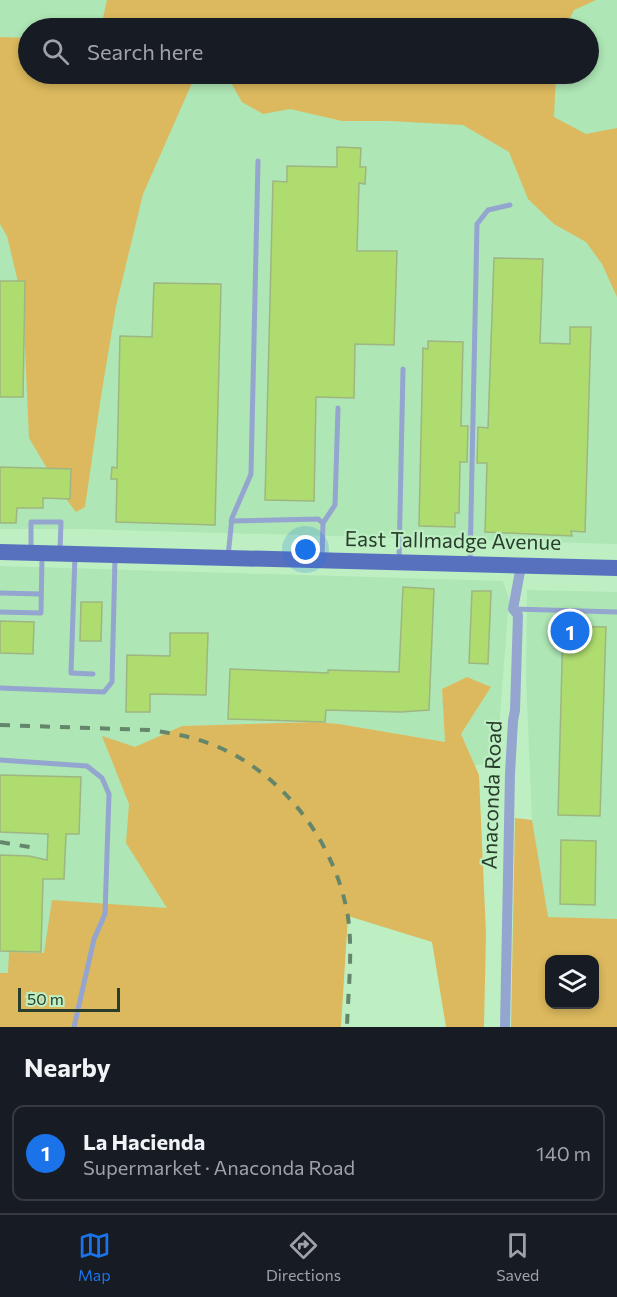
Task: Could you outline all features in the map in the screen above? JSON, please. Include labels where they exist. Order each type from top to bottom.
[{"type":"main road","name":"East Tallmadge Avenue","points":[[0,552],[617,568]]},
{"type":"street","name":"Anaconda Road","points":[[505,1027],[510,774],[518,615],[513,609],[520,566]]},
{"type":"lane","points":[[228,558],[231,521],[251,474],[258,161]]},
{"type":"lane","points":[[470,565],[477,224],[488,210],[510,205]]},
{"type":"lane","points":[[399,563],[403,369]]},
{"type":"lane","points":[[322,561],[323,523],[335,505],[338,408]]},
{"type":"lane","points":[[231,521],[318,519],[323,523]]},
{"type":"lane","points":[[0,612],[41,613],[42,594],[31,522],[60,522],[67,553],[71,673],[93,674]]},
{"type":"lane","points":[[0,688],[104,692],[109,688],[112,682],[115,554]]},
{"type":"lane","points":[[0,593],[42,594]]},
{"type":"lane","points":[[513,609],[617,612]]},
{"type":"lane","points":[[0,760],[87,766],[102,778],[109,794],[105,914],[94,939],[74,1027]]},
{"type":"shaded area","points":[[0,0],[617,0],[617,544],[82,529],[0,529]]},
{"type":"shaded area","points":[[107,0],[596,0],[574,10],[570,18],[103,18]]},
{"type":"shaded area","points":[[0,37],[18,38],[18,84],[192,84],[143,194],[116,306],[85,507],[76,512],[63,495],[29,438],[23,303],[7,236],[0,224]]},
{"type":"shaded area","points":[[232,84],[556,84],[554,117],[586,134],[617,128],[617,297],[602,264],[586,242],[554,224],[528,199],[509,152],[463,125],[342,121],[290,109],[263,114],[242,102]]},
{"type":"shaded area","points":[[0,566],[503,581],[509,599],[500,715],[500,763],[474,765],[461,734],[491,687],[467,677],[442,689],[445,742],[316,722],[183,726],[250,859],[0,1027]]},
{"type":"shaded area","points":[[527,590],[617,592],[617,919],[530,917],[532,820],[526,679]]},
{"type":"shaded area","points":[[467,677],[491,687],[461,734],[479,775],[486,934],[484,1027],[446,1027],[432,942],[348,916],[341,1027],[0,1027],[0,973],[8,973],[9,952],[44,953],[52,900],[167,908],[126,843],[129,804],[102,736],[135,747],[182,726],[316,722],[445,742],[442,689]]},
{"type":"shaded area","points":[[515,818],[532,820],[548,917],[617,919],[617,1027],[511,1027]]},
{"type":"building","points":[[337,147],[361,148],[360,167],[366,167],[365,184],[359,183],[357,251],[397,251],[394,345],[355,344],[354,398],[316,397],[314,501],[265,500],[273,181],[287,182],[287,166],[337,167]]},
{"type":"building","points":[[494,258],[543,259],[540,343],[570,344],[570,327],[591,327],[585,532],[571,531],[572,536],[485,532],[487,463],[477,463],[478,427],[488,428]]},
{"type":"building","points":[[0,281],[25,281],[23,397],[0,397]]},
{"type":"building","points":[[154,283],[221,284],[215,525],[116,522],[117,479],[111,479],[112,467],[117,468],[120,336],[152,337]]},
{"type":"building","points":[[428,341],[463,342],[461,426],[468,426],[467,462],[460,462],[459,513],[455,513],[455,527],[419,526],[423,348],[428,349]]},
{"type":"building","points":[[0,467],[71,469],[70,499],[43,498],[43,508],[17,508],[16,523],[0,523]]},
{"type":"building","points":[[403,587],[434,589],[429,710],[401,712],[326,710],[325,722],[228,719],[230,669],[328,673],[328,670],[399,672]]},
{"type":"building","points":[[472,591],[491,591],[488,664],[469,663]]},
{"type":"building","points":[[81,602],[102,602],[101,641],[80,641]]},
{"type":"building","points":[[0,621],[34,622],[33,654],[0,653]]},
{"type":"building","points":[[563,626],[606,627],[600,816],[558,815]]},
{"type":"building","points":[[170,633],[208,633],[206,695],[150,694],[150,712],[126,712],[127,655],[170,656]]},
{"type":"building","points":[[0,775],[81,777],[79,834],[66,834],[64,879],[43,879],[41,952],[0,951],[0,855],[29,856],[47,860],[48,834],[0,832]]},
{"type":"building","points":[[561,840],[596,841],[595,905],[560,904]]},
{"type":"railway","points":[[0,725],[149,730],[175,734],[216,746],[241,759],[264,775],[285,794],[319,838],[342,890],[348,917],[350,944],[347,1027]]},
{"type":"railway","points":[[0,842],[35,848]]},
{"type":"place","name":"La Hacienda","points":[[570,631]]}]
